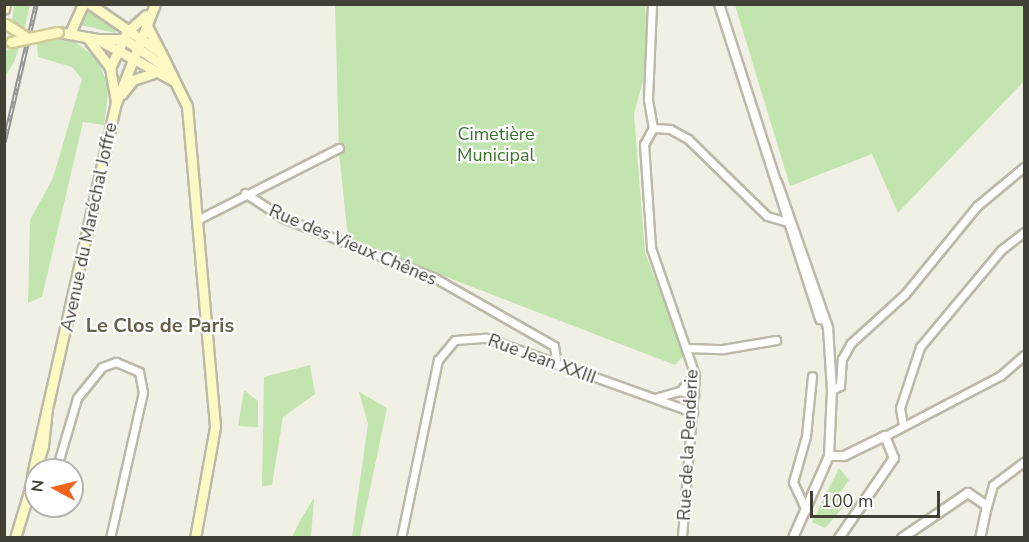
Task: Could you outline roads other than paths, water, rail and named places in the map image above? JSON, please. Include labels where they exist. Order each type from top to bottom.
[{"type":"main road","points":[[4,9],[5,4]]},
{"type":"main road","points":[[71,31],[83,4]]},
{"type":"main road","points":[[90,4],[171,71]]},
{"type":"main road","points":[[110,68],[126,35],[147,18],[155,4]]},
{"type":"main road","points":[[147,18],[187,106],[196,182],[214,435],[195,537]]},
{"type":"main road","name":"Avenue du Maréchal Joffre","points":[[35,458],[36,439],[48,408],[116,103],[147,18]]},
{"type":"main road","points":[[5,22],[26,37]]},
{"type":"main road","points":[[8,44],[26,37],[71,31],[92,38],[153,73],[174,81]]},
{"type":"main road","points":[[92,38],[126,35]]},
{"type":"main road","points":[[92,38],[110,68],[116,103]]},
{"type":"main road","points":[[137,43],[161,53]]},
{"type":"main road","points":[[116,103],[133,80],[153,73]]},
{"type":"main road","name":"Avenue du Maréchal Joffre","points":[[17,537],[24,511]]},
{"type":"street","name":"Rue de la Penderie","points":[[652,4],[649,111],[653,128],[644,144],[651,248],[688,348],[695,375],[682,537]]},
{"type":"street","points":[[719,4],[802,253],[827,336],[832,390],[829,456],[793,537]]},
{"type":"street","points":[[653,128],[670,129],[688,139],[767,216],[791,221]]},
{"type":"street","points":[[199,219],[245,193],[339,148]]},
{"type":"street","points":[[832,390],[840,386],[842,359],[851,343],[905,294],[977,206],[1024,167]]},
{"type":"street","name":"Rue des Vieux Chênes","points":[[245,193],[283,218],[435,278],[554,346],[557,365]]},
{"type":"street","points":[[903,425],[900,408],[920,347],[1001,250],[1024,232]]},
{"type":"street","name":"Rue Jean XXIII","points":[[401,537],[442,351],[455,340],[479,336],[693,412]]},
{"type":"street","points":[[688,348],[723,349],[776,340]]},
{"type":"street","points":[[829,456],[844,456],[885,436],[1000,376],[1024,355]]},
{"type":"street","points":[[60,458],[77,398],[102,367],[116,362],[139,372],[143,392],[110,537]]},
{"type":"street","points":[[655,398],[680,391],[695,375]]},
{"type":"street","points":[[806,510],[793,482],[806,436],[812,376]]},
{"type":"street","points":[[680,391],[694,395]]},
{"type":"street","points":[[839,537],[892,469],[894,455],[885,436]]},
{"type":"street","points":[[980,537],[993,485],[1024,462]]},
{"type":"street","points":[[902,537],[960,493],[975,495],[987,506]]},
{"type":"railway","points":[[4,142],[36,4]]},
{"type":"district","name":"Le Clos de Paris","points":[[160,325]]},
{"type":"park label","name":"Cimetière Municipal","points":[[496,145]]}]
